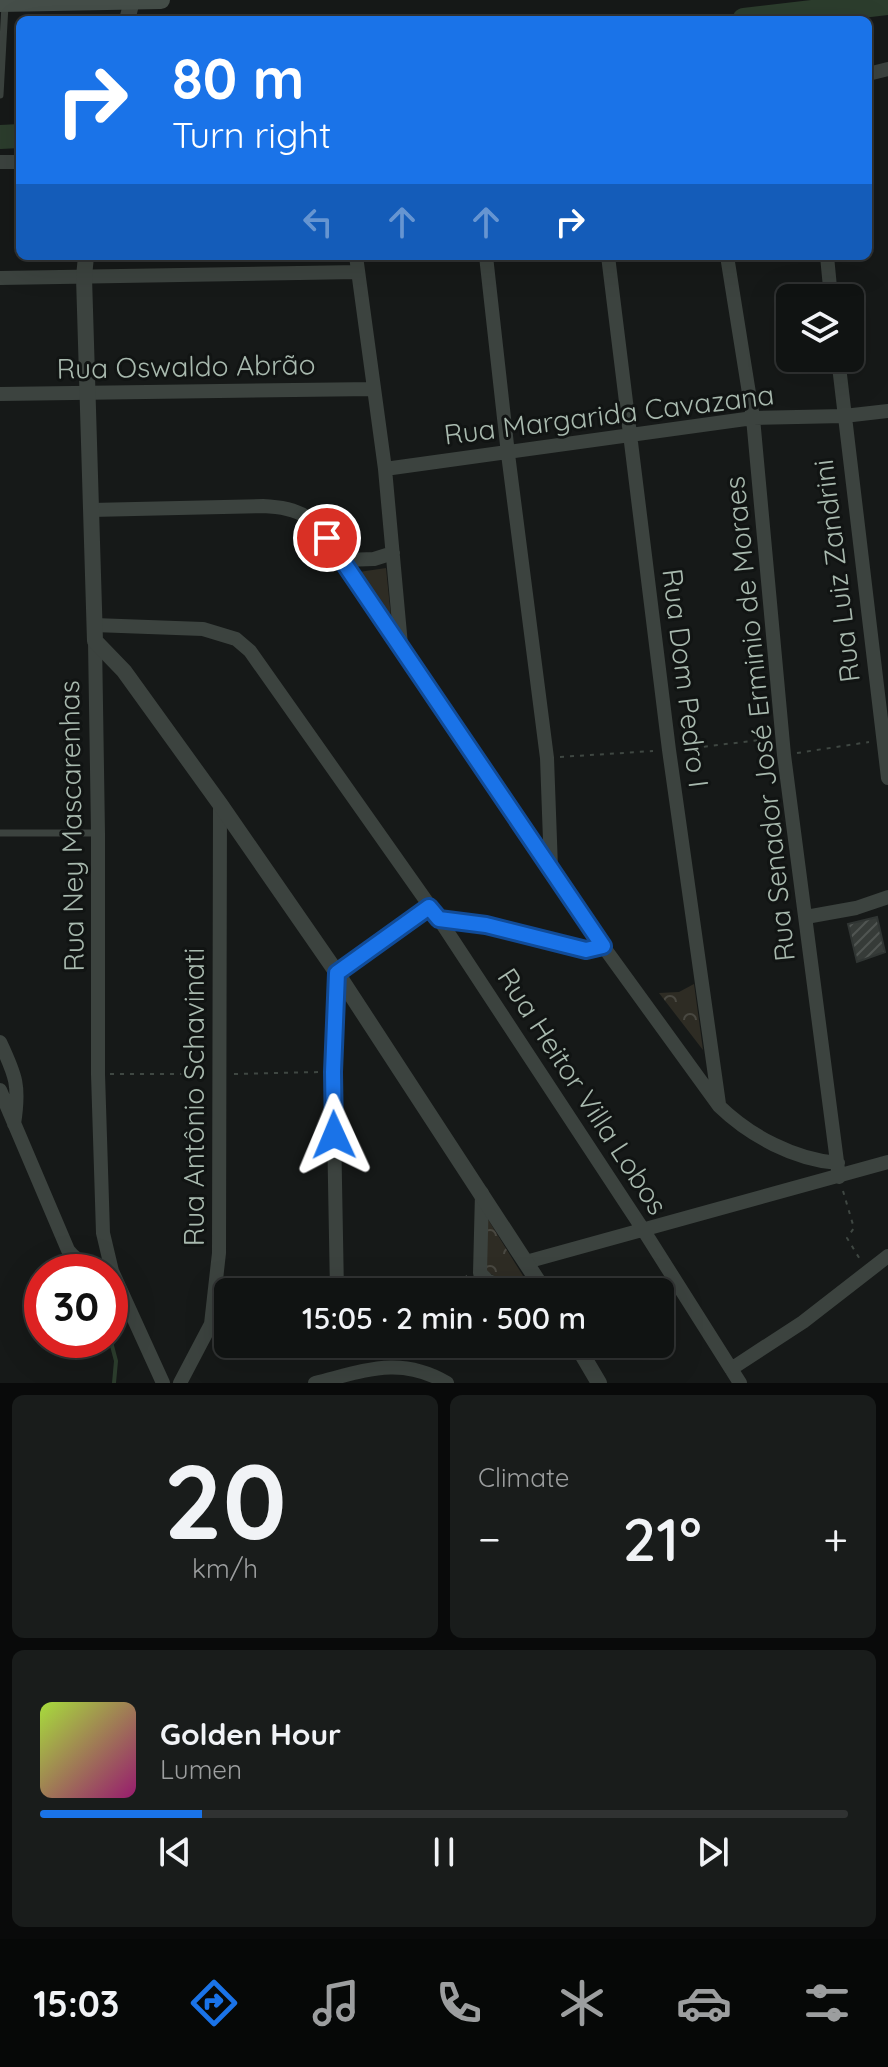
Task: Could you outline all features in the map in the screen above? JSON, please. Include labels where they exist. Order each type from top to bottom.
[{"type":"main road","points":[[4,2],[130,7],[161,0]]},
{"type":"street","name":"Rua Ney Mascarenhas","points":[[86,260],[98,833],[100,1170],[103,1233],[108,1254]]},
{"type":"street","points":[[356,260],[385,469],[402,646]]},
{"type":"street","points":[[486,260],[547,758],[551,870]]},
{"type":"street","name":"Rua Dom Pedro I","points":[[608,260],[669,750],[719,1106]]},
{"type":"street","name":"Rua Senador José Erminio de Moraes","points":[[728,260],[753,418],[784,755],[838,1170]]},
{"type":"street","points":[[827,260],[830,284]]},
{"type":"street","points":[[0,278],[358,272]]},
{"type":"street","name":"Rua Luiz Zandrini","points":[[839,372],[888,778]]},
{"type":"street","name":"Rua Oswaldo Abrão","points":[[0,394],[374,389]]},
{"type":"street","name":"Rua Margarida Cavazana","points":[[385,469],[753,418],[844,416],[888,411]]},
{"type":"street","points":[[91,510],[278,507],[310,516],[344,560],[603,946],[719,1106],[734,1120],[795,1154],[838,1170]]},
{"type":"street","points":[[344,560],[374,559],[393,553]]},
{"type":"street","name":"Rua Heitor Villa Lobos","points":[[94,633],[203,629],[236,639],[250,651],[434,913],[644,1231],[740,1383]]},
{"type":"street","points":[[94,633],[220,804],[337,973],[536,1278]]},
{"type":"street","name":"Rua Antônio Schavinati","points":[[180,1383],[211,1324],[216,1298],[219,1253],[220,804]]},
{"type":"street","points":[[806,917],[856,908],[888,897]]},
{"type":"street","points":[[337,973],[434,913],[586,950],[603,946]]},
{"type":"street","points":[[337,973],[333,1072],[337,1278]]},
{"type":"street","points":[[0,1042],[16,1080],[18,1092],[14,1124]]},
{"type":"street","points":[[0,1090],[71,1254]]},
{"type":"street","points":[[526,1262],[644,1231],[838,1170],[888,1162]]},
{"type":"street","points":[[482,1193],[478,1259],[480,1273],[485,1278]]},
{"type":"street","points":[[731,1369],[803,1322],[888,1256]]},
{"type":"street","name":"Rua Ney Mascarenhas","points":[[128,1306],[163,1383]]},
{"type":"street","points":[[584,1358],[599,1383]]},
{"type":"street","points":[[315,1383],[378,1367],[404,1366],[428,1372],[447,1383]]},
{"type":"lane","points":[[0,95],[4,2]]},
{"type":"lane","points":[[0,833],[98,833]]},
{"type":"path","points":[[547,758],[669,750],[782,737]]},
{"type":"path","points":[[784,755],[883,740]]},
{"type":"path","points":[[838,1170],[854,1228],[847,1238],[868,1273]]},
{"type":"path","points":[[461,1278],[480,1273]]},
{"type":"green space","points":[[386,568],[391,617],[388,618],[359,572]]},
{"type":"green space","points":[[694,984],[703,1050],[659,993],[679,992]]},
{"type":"green space","points":[[484,1213],[524,1278],[498,1278],[484,1270]]},
{"type":"building","points":[[877,917],[885,952],[857,962],[848,924]]},
{"type":"waterway","points":[[778,16],[888,3]]},
{"type":"waterway","points":[[0,137],[16,136]]},
{"type":"waterway","points":[[114,1383],[115,1358]]},
{"type":"route","points":[[327,538],[603,946],[586,950],[486,925],[439,919],[429,907],[337,973],[334,1135]]}]
